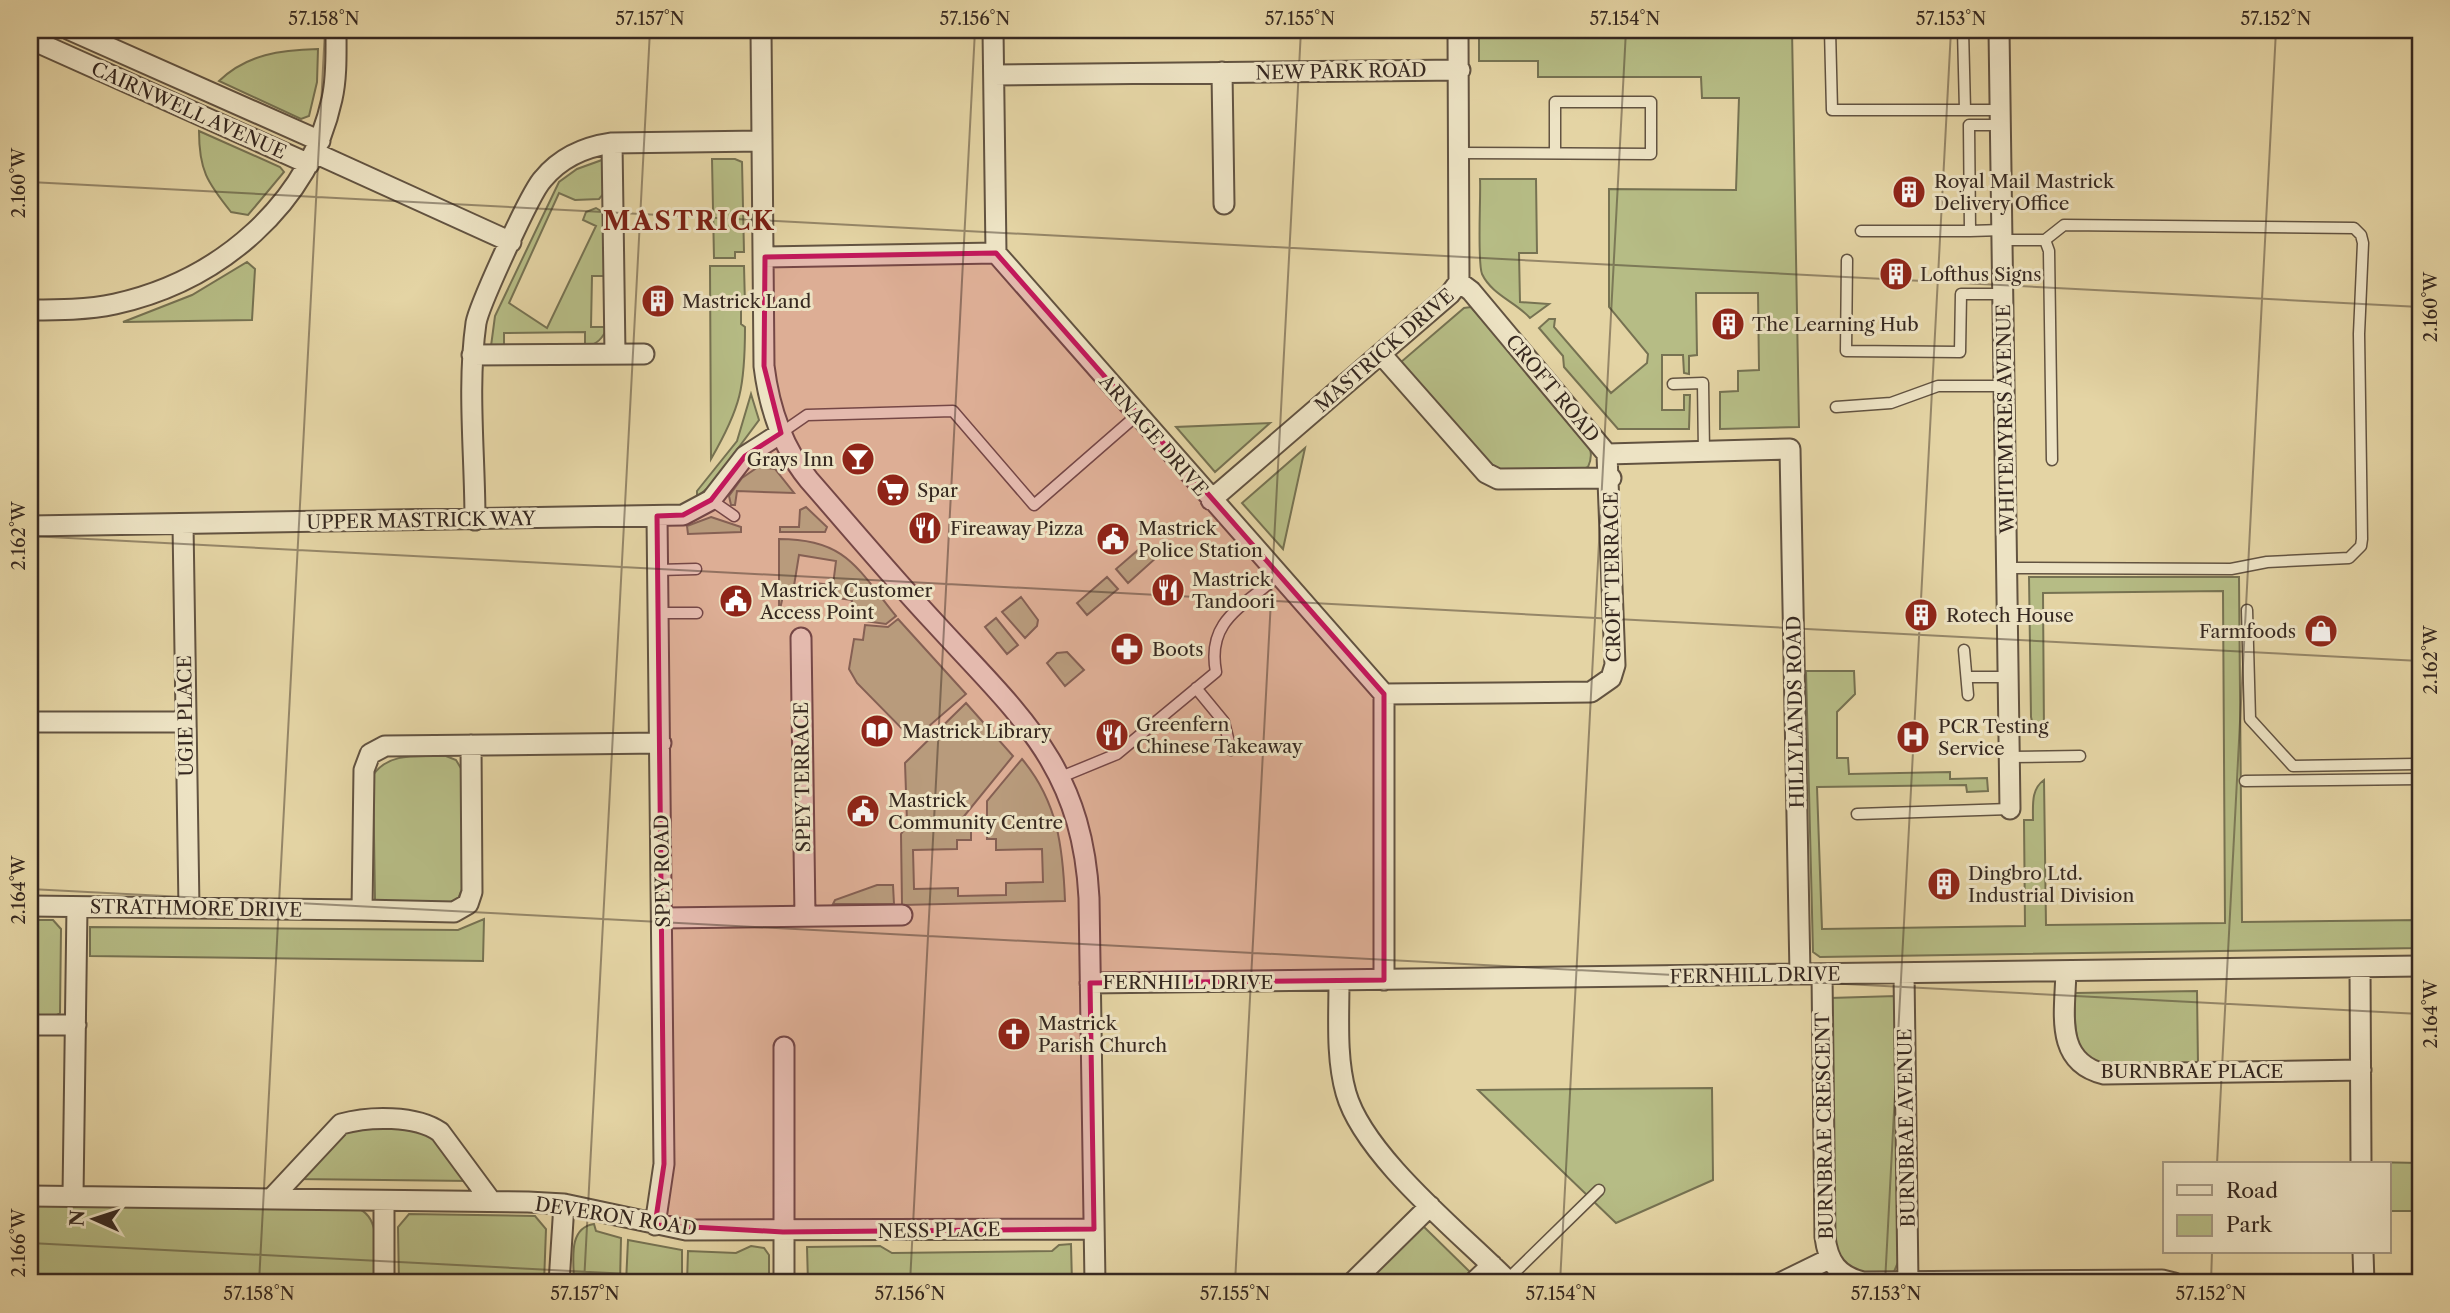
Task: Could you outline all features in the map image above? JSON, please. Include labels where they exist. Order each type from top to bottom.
[{"type":"street","name":"CAIRNWELL AVENUE","points":[[70,30],[315,153],[511,242]]},
{"type":"street","points":[[30,310],[114,305],[153,293],[206,269],[250,237],[277,211],[315,153],[332,97],[335,30]]},
{"type":"street","points":[[761,30],[764,366],[772,409],[781,433],[809,480],[1040,739],[1072,803],[1086,850],[1095,1283]]},
{"type":"street","points":[[765,257],[996,253],[993,30]]},
{"type":"street","name":"MASTRICK DRIVE","points":[[1211,500],[1381,354],[1459,282],[1458,30]]},
{"type":"street","name":"WHITEMYRES AVENUE","points":[[1999,30],[2010,809]]},
{"type":"street","name":"CAIRNWELL AVENUE","points":[[30,38],[315,153]]},
{"type":"street","name":"NEW PARK ROAD","points":[[994,75],[1460,70]]},
{"type":"street","points":[[1222,72],[1224,204]]},
{"type":"street","points":[[475,520],[472,355],[477,319],[541,180],[565,159],[589,146],[611,143],[762,141]]},
{"type":"street","points":[[611,143],[615,354]]},
{"type":"street","name":"ARNAGE DRIVE","points":[[996,253],[1136,416],[1384,694]]},
{"type":"street","name":"CROFT ROAD","points":[[1459,282],[1471,291],[1608,454],[1790,449]]},
{"type":"street","points":[[472,355],[644,354]]},
{"type":"street","points":[[1381,354],[1486,473],[1497,479],[1611,478]]},
{"type":"street","name":"UPPER MASTRICK WAY","points":[[30,526],[475,520],[683,514],[711,500],[745,456],[781,433]]},
{"type":"street","name":"HILLYLANDS ROAD","points":[[1790,449],[1800,974]]},
{"type":"street","name":"CROFT TERRACE","points":[[1384,694],[1591,692],[1602,687],[1611,678],[1615,665],[1611,478],[1608,454]]},
{"type":"street","name":"SPEY ROAD","points":[[655,1225],[664,1164],[657,516]]},
{"type":"street","name":"UGIE PLACE","points":[[183,524],[189,908]]},
{"type":"street","name":"SPEY TERRACE","points":[[801,638],[805,916]]},
{"type":"street","points":[[1384,694],[1384,980]]},
{"type":"street","points":[[30,722],[185,722]]},
{"type":"street","points":[[362,910],[364,770],[370,754],[385,746],[661,743]]},
{"type":"street","name":"STRATHMORE DRIVE","points":[[30,906],[454,912],[468,904],[472,892],[471,745]]},
{"type":"street","points":[[73,1196],[77,907]]},
{"type":"street","points":[[663,918],[902,915]]},
{"type":"street","name":"FERNHILL DRIVE","points":[[1090,983],[2420,966]]},
{"type":"street","points":[[2360,967],[2361,1162]]},
{"type":"street","name":"BURNBRAE PLACE","points":[[2066,971],[2067,1042],[2073,1058],[2087,1070],[2104,1074],[2361,1070]]},
{"type":"street","name":"BURNBRAE AVENUE","points":[[1904,973],[1908,1283]]},
{"type":"street","name":"BURNBRAE CRESCENT","points":[[1822,974],[1825,1237],[1829,1259],[1850,1279],[1908,1283],[2162,1280],[2174,1283]]},
{"type":"street","points":[[1339,981],[1341,1070],[1353,1113],[1365,1134],[1430,1206],[1508,1282]]},
{"type":"street","points":[[30,1025],[76,1025]]},
{"type":"street","points":[[784,1047],[784,1283]]},
{"type":"street","points":[[271,1199],[341,1124],[353,1121],[414,1121],[428,1124],[440,1132],[491,1201]]},
{"type":"street","name":"DEVERON ROAD","points":[[30,1196],[564,1204],[686,1230],[783,1232]]},
{"type":"street","points":[[384,1201],[384,1283]]},
{"type":"street","points":[[559,1283],[564,1204]]},
{"type":"street","points":[[1352,1283],[1430,1206]]},
{"type":"street","name":"NESS PLACE","points":[[783,1232],[1094,1229]]},
{"type":"street","points":[[2363,1254],[2364,1283]]},
{"type":"street","points":[[1780,1283],[1829,1259]]},
{"type":"street","points":[[1473,1283],[1492,1265]]},
{"type":"lane","points":[[1830,30],[1832,110],[1965,110],[2001,118]]},
{"type":"lane","points":[[1963,30],[1965,110]]},
{"type":"lane","points":[[1460,153],[1651,154],[1651,102],[1555,102],[1555,153]]},
{"type":"lane","points":[[1970,231],[1969,125],[2001,118]]},
{"type":"lane","points":[[1861,232],[1970,231],[2045,240],[2064,225],[2354,228],[2361,235],[2362,540],[2361,546],[2349,558],[2267,562],[2231,569],[2007,568]]},
{"type":"lane","points":[[2045,240],[2049,251],[2052,460]]},
{"type":"lane","points":[[1847,260],[1846,351],[1960,352],[1961,294],[2003,294]]},
{"type":"lane","points":[[1673,384],[1703,383],[1704,452]]},
{"type":"lane","points":[[1836,407],[1891,402],[1938,386],[2004,386]]},
{"type":"lane","points":[[781,433],[807,415],[953,411],[1034,505],[1136,416]]},
{"type":"lane","points":[[711,500],[734,516]]},
{"type":"lane","points":[[658,570],[696,569]]},
{"type":"lane","points":[[1061,777],[1117,754],[1216,671],[1213,653],[1215,636],[1225,621],[1279,575]]},
{"type":"lane","points":[[2247,610],[2250,719],[2293,766],[2415,764]]},
{"type":"lane","points":[[659,613],[696,613]]},
{"type":"lane","points":[[1964,650],[1968,695]]},
{"type":"lane","points":[[1968,677],[2008,677]]},
{"type":"lane","points":[[1196,688],[1224,722],[1231,750]]},
{"type":"lane","points":[[2010,757],[2080,756]]},
{"type":"lane","points":[[2245,781],[2420,779]]},
{"type":"lane","points":[[1857,814],[2010,809]]},
{"type":"lane","points":[[1508,1282],[1598,1190]]},
{"type":"highlighted area","points":[[996,253],[1384,694],[1384,980],[1090,983],[1094,1229],[783,1232],[655,1225],[664,1164],[657,516],[683,515],[711,500],[745,456],[781,433],[764,366],[765,257]]},
{"type":"green space","points":[[1479,30],[1536,30],[1536,38],[1594,37],[1595,30],[1792,30],[1799,427],[1720,429],[1720,392],[1738,391],[1738,371],[1759,370],[1758,293],[1696,293],[1697,355],[1689,356],[1689,374],[1684,373],[1683,355],[1662,355],[1662,410],[1684,410],[1684,395],[1690,395],[1689,429],[1618,429],[1564,367],[1563,356],[1539,328],[1549,319],[1555,319],[1554,327],[1611,393],[1647,363],[1648,354],[1609,307],[1609,189],[1736,190],[1739,98],[1702,98],[1701,77],[1538,77],[1538,61],[1479,61]]},
{"type":"green space","points":[[318,49],[317,82],[309,116],[301,119],[219,81],[241,65],[265,55]]},
{"type":"green space","points":[[199,131],[280,167],[284,172],[248,215],[231,212],[210,183],[203,166]]},
{"type":"green space","points":[[712,159],[735,159],[742,162],[744,252],[735,252],[735,258],[714,258]]},
{"type":"green space","points":[[602,160],[605,192],[599,199],[575,200],[559,193],[509,303],[547,328],[596,226],[583,220],[586,212],[596,208],[606,214],[607,276],[592,276],[591,327],[607,327],[604,335],[596,343],[585,347],[585,332],[504,333],[504,347],[491,346],[495,316],[559,182],[577,169]]},
{"type":"green space","points":[[1480,179],[1536,179],[1537,253],[1519,253],[1520,302],[1549,304],[1530,318],[1498,293],[1482,274],[1479,243]]},
{"type":"green space","points":[[247,262],[255,269],[252,320],[123,322],[192,295]]},
{"type":"green space","points":[[710,266],[744,266],[745,305],[741,308],[745,348],[739,396],[729,425],[711,459]]},
{"type":"green space","points":[[1471,307],[1582,434],[1590,450],[1588,467],[1579,471],[1499,470],[1490,466],[1401,362],[1464,308]]},
{"type":"green space","points":[[751,394],[759,420],[710,486],[697,497],[697,491],[737,441]]},
{"type":"green space","points":[[1270,423],[1215,472],[1176,427]]},
{"type":"green space","points":[[1305,448],[1283,549],[1242,503]]},
{"type":"green space","points":[[758,467],[775,469],[794,493],[737,491],[735,505],[731,505],[729,496],[742,478]]},
{"type":"green space","points":[[806,507],[827,527],[825,532],[780,532],[780,527],[799,527],[800,510]]},
{"type":"green space","points":[[711,517],[741,527],[741,532],[688,534],[687,526]]},
{"type":"green space","points":[[779,539],[802,540],[835,551],[860,571],[896,616],[886,624],[857,620],[858,616],[850,615],[852,600],[814,595],[815,583],[833,585],[836,561],[799,555],[793,592],[784,591],[779,614]]},
{"type":"green space","points":[[1145,544],[1157,557],[1128,583],[1116,569]]},
{"type":"green space","points":[[1107,577],[1118,589],[1087,615],[1077,603]]},
{"type":"green space","points":[[2029,577],[2239,577],[2242,922],[2420,920],[2420,948],[1820,957],[1813,952],[1806,671],[1854,671],[1855,694],[1837,712],[1837,758],[1848,758],[1849,774],[1950,772],[1950,779],[1987,778],[1988,791],[1967,792],[1966,785],[1817,787],[1822,929],[2025,926],[2024,820],[2033,820],[2035,793],[2044,780],[2046,925],[2225,923],[2223,591],[2043,593],[2044,736],[2033,726],[2031,717]]},
{"type":"green space","points":[[1021,597],[1038,620],[1037,626],[1025,638],[1002,612]]},
{"type":"green space","points":[[996,618],[1018,645],[1007,654],[985,627]]},
{"type":"green space","points":[[898,619],[966,694],[913,740],[857,683],[849,669],[854,639],[863,640],[865,625],[888,627]]},
{"type":"green space","points":[[1067,652],[1084,670],[1065,686],[1047,663],[1057,653]]},
{"type":"green space","points":[[966,703],[1013,756],[961,820],[907,822],[905,763]]},
{"type":"green space","points":[[446,756],[456,760],[462,770],[462,889],[458,899],[440,905],[417,907],[375,900],[373,775],[380,767],[396,759]]},
{"type":"green space","points":[[1022,759],[1044,792],[1051,809],[1060,844],[1065,901],[902,905],[901,834],[905,829],[971,828],[971,840],[957,840],[957,849],[913,850],[914,889],[958,888],[958,896],[1006,895],[1006,883],[1043,882],[1042,849],[996,850],[996,839],[987,839],[987,801]]},
{"type":"green space","points":[[877,885],[893,885],[894,904],[833,904],[835,900]]},
{"type":"green space","points":[[484,919],[483,961],[90,956],[90,927],[458,930]]},
{"type":"green space","points":[[30,920],[53,920],[61,929],[60,1013],[53,1017],[30,1017]]},
{"type":"green space","points":[[2197,991],[2198,1065],[2104,1066],[2093,1061],[2080,1046],[2075,1026],[2075,993]]},
{"type":"green space","points":[[1896,996],[1899,1260],[1893,1274],[1871,1274],[1853,1268],[1840,1257],[1833,1236],[1830,998]]},
{"type":"green space","points":[[1712,1088],[1713,1180],[1616,1223],[1478,1090]]},
{"type":"green space","points":[[352,1127],[416,1128],[435,1138],[470,1181],[297,1179]]},
{"type":"green space","points":[[2390,1162],[2420,1163],[2420,1211],[2390,1211]]},
{"type":"green space","points":[[30,1204],[357,1208],[365,1213],[374,1230],[375,1283],[30,1283]]},
{"type":"green space","points":[[409,1214],[535,1216],[546,1229],[544,1283],[399,1283],[398,1227]]},
{"type":"green space","points":[[594,1224],[596,1231],[621,1238],[620,1283],[574,1283],[573,1256],[576,1239],[585,1227]]},
{"type":"green space","points":[[1421,1224],[1470,1272],[1458,1283],[1367,1283]]},
{"type":"green space","points":[[628,1240],[682,1250],[682,1283],[626,1283]]},
{"type":"green space","points":[[1071,1244],[1072,1283],[808,1283],[807,1247],[880,1246],[892,1253],[1052,1251],[1059,1245]]},
{"type":"green space","points":[[751,1246],[764,1248],[769,1255],[769,1283],[687,1283],[688,1251],[736,1253]]},
{"type":"place","name":"Royal Mail Mastrick Delivery Office","points":[[1909,192]]},
{"type":"place","name":"Lofthus Signs","points":[[1896,274]]},
{"type":"place","name":"Mastrick Land","points":[[658,301]]},
{"type":"place","name":"The Learning Hub","points":[[1728,324]]},
{"type":"place","name":"Grays Inn","points":[[858,459]]},
{"type":"place","name":"Spar","points":[[893,490]]},
{"type":"place","name":"Fireaway Pizza","points":[[925,528]]},
{"type":"place","name":"Mastrick Police Station","points":[[1113,539]]},
{"type":"place","name":"Mastrick Tandoori","points":[[1168,590]]},
{"type":"place","name":"Mastrick Customer Access Point","points":[[736,601]]},
{"type":"place","name":"Rotech House","points":[[1921,615]]},
{"type":"place","name":"Farmfoods","points":[[2321,631]]},
{"type":"place","name":"Boots","points":[[1127,649]]},
{"type":"place","name":"Mastrick Library","points":[[877,731]]},
{"type":"place","name":"Greenfern Chinese Takeaway","points":[[1112,735]]},
{"type":"place","name":"PCR Testing Service","points":[[1913,737]]},
{"type":"place","name":"Mastrick Community Centre","points":[[863,811]]},
{"type":"place","name":"Dingbro Ltd. Industrial Division","points":[[1944,884]]},
{"type":"place","name":"Mastrick Parish Church","points":[[1014,1034]]},
{"type":"district","name":"MASTRICK","points":[[689,221]]}]
